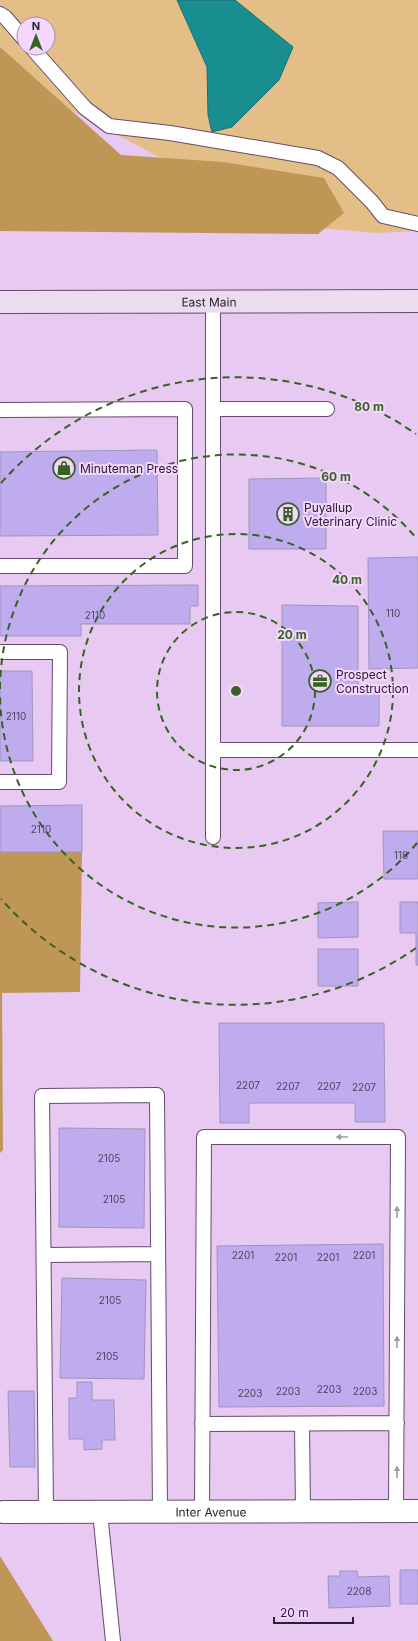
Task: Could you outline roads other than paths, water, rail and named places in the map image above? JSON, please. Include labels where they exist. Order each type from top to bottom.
[{"type":"main road","name":"East Main","points":[[0,302],[418,301]]},
{"type":"street","name":"Inter Avenue","points":[[3,1512],[418,1511]]},
{"type":"lane","points":[[0,14],[16,30]]},
{"type":"lane","points":[[39,56],[85,108],[109,126],[170,133],[318,158],[338,168],[372,202],[383,216],[418,224]]},
{"type":"lane","points":[[213,301],[213,838]]},
{"type":"lane","points":[[0,410],[185,409],[185,566],[0,566]]},
{"type":"lane","points":[[213,409],[327,409]]},
{"type":"lane","points":[[0,652],[60,652],[60,660],[59,782],[0,782]]},
{"type":"lane","points":[[213,750],[418,750]]},
{"type":"lane","points":[[46,1512],[42,1096],[157,1095],[160,1512]]},
{"type":"lane","points":[[202,1512],[204,1136],[398,1137],[396,1511]]},
{"type":"lane","points":[[44,1255],[158,1254]]},
{"type":"lane","points":[[202,1424],[397,1423]]},
{"type":"lane","points":[[302,1424],[303,1511]]},
{"type":"lane","points":[[100,1512],[113,1641]]},
{"type":"place","name":"Minuteman Press","points":[[64,468]]},
{"type":"place","name":"Puyallup Veterinary Clinic","points":[[288,514]]},
{"type":"place","name":"Prospect Construction","points":[[320,681]]}]
